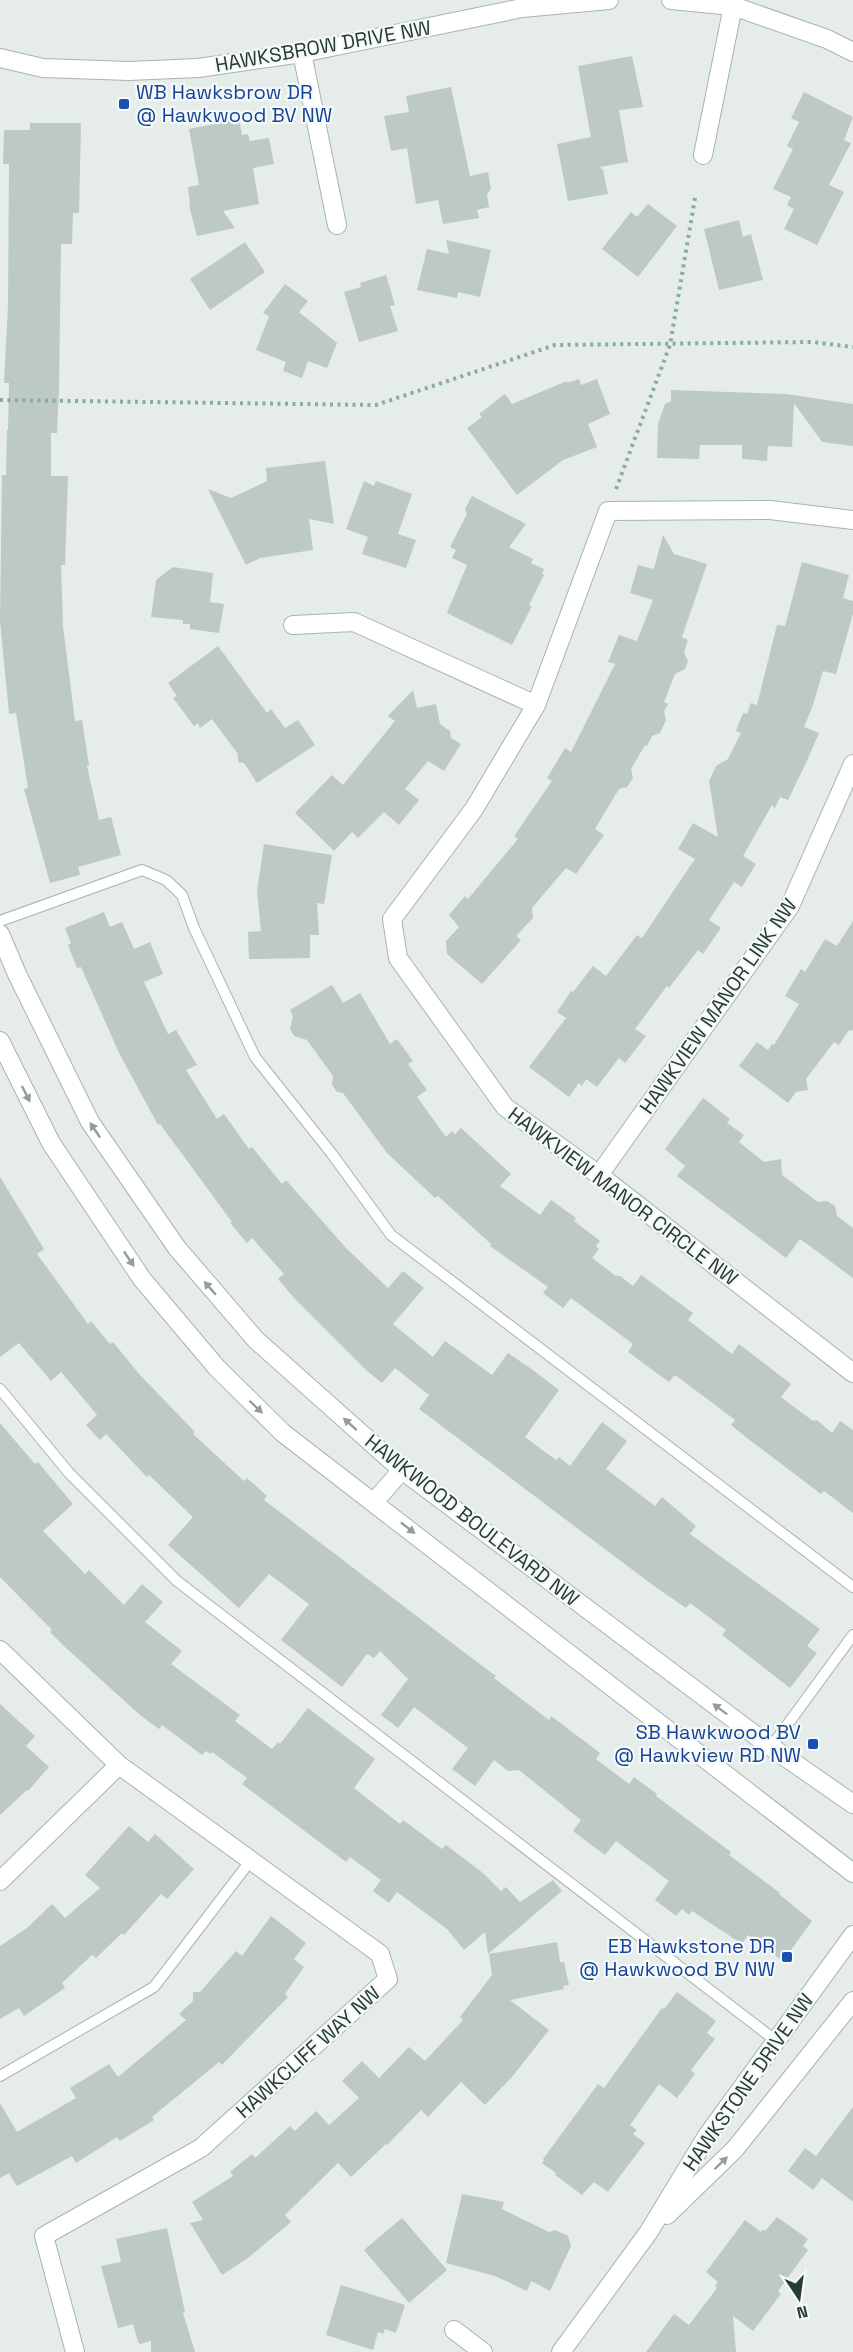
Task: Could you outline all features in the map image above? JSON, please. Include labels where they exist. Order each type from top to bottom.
[{"type":"street","name":"HAWKSBROW DRIVE NW","points":[[0,58],[43,68],[129,71],[198,68],[302,53],[522,8],[609,0]]},
{"type":"street","points":[[671,0],[733,6],[827,39],[853,52]]},
{"type":"street","points":[[702,155],[733,6]]},
{"type":"street","points":[[302,53],[337,225]]},
{"type":"street","points":[[608,511],[770,510],[853,520]]},
{"type":"street","name":"HAWKVIEW MANOR CIRCLE NW","points":[[608,511],[536,705],[474,809],[392,919],[398,958],[505,1107],[599,1175],[853,1373]]},
{"type":"street","points":[[293,625],[354,622],[536,705]]},
{"type":"street","name":"HAWKVIEW MANOR LINK NW","points":[[599,1175],[790,906],[853,764]]},
{"type":"street","name":"HAWKWOOD BOULEVARD NW","points":[[0,934],[16,974],[90,1122],[177,1248],[255,1340],[402,1470],[771,1747],[853,1804]]},
{"type":"street","points":[[0,1041],[51,1143],[142,1279],[217,1368],[283,1433],[853,1873]]},
{"type":"street","points":[[374,1502],[402,1470]]},
{"type":"street","name":"HAWKCLIFF WAY NW","points":[[0,1650],[119,1765],[380,1954],[388,1979],[201,2148],[44,2236],[75,2352]]},
{"type":"street","points":[[0,1881],[119,1765]]},
{"type":"street","name":"HAWKSTONE DRIVE NW","points":[[561,2352],[648,2233],[707,2136],[853,1935]]},
{"type":"street","name":"HAWKSTONE DRIVE NW","points":[[648,2233],[735,2149],[853,2001]]},
{"type":"street","points":[[454,2330],[483,2352]]},
{"type":"lane","points":[[0,921],[142,870],[166,880],[182,895],[194,928],[255,1057],[332,1154],[391,1235],[853,1587]]},
{"type":"lane","points":[[0,1389],[69,1473],[177,1581],[775,2040]]},
{"type":"lane","points":[[771,1747],[853,1635]]},
{"type":"lane","points":[[0,2076],[154,1987],[251,1860]]},
{"type":"path","points":[[608,511],[670,345],[695,198]]},
{"type":"path","points":[[0,400],[376,405],[555,345],[812,342],[853,347]]},
{"type":"building","points":[[632,56],[643,107],[619,110],[628,162],[600,167],[603,170],[608,194],[568,201],[557,144],[591,137],[578,66]]},
{"type":"building","points":[[451,87],[470,176],[488,172],[491,189],[487,195],[489,207],[477,210],[479,218],[443,224],[438,200],[416,204],[407,148],[391,151],[384,116],[409,112],[406,96]]},
{"type":"building","points":[[804,92],[853,117],[844,140],[851,143],[829,185],[844,192],[817,245],[784,229],[794,209],[787,205],[791,197],[773,189],[793,149],[787,146],[799,122],[791,118]]},
{"type":"building","points":[[239,119],[242,135],[248,134],[250,141],[269,138],[274,164],[253,168],[259,204],[223,211],[235,228],[197,236],[189,205],[188,187],[199,185],[189,129]]},
{"type":"building","points":[[30,123],[81,123],[79,213],[73,213],[72,244],[61,244],[59,389],[57,433],[51,433],[51,476],[68,476],[65,565],[61,565],[63,626],[75,721],[82,720],[89,765],[87,766],[99,820],[111,817],[121,855],[78,867],[80,875],[50,883],[24,789],[28,788],[16,713],[9,714],[0,621],[2,475],[6,475],[9,383],[4,383],[8,305],[9,164],[3,164],[4,130],[30,130]]},
{"type":"building","points":[[648,204],[677,226],[638,277],[602,249],[631,212],[637,217]]},
{"type":"building","points":[[739,220],[743,237],[751,234],[763,280],[719,290],[704,229]]},
{"type":"building","points":[[446,240],[491,250],[480,297],[458,292],[457,298],[417,290],[427,249],[449,254]]},
{"type":"building","points":[[245,242],[265,272],[210,310],[190,279]]},
{"type":"building","points":[[386,275],[395,305],[390,306],[398,331],[359,342],[344,292],[361,287],[360,283]]},
{"type":"building","points":[[285,284],[308,301],[299,312],[337,343],[327,368],[308,361],[302,378],[283,371],[286,362],[256,350],[269,316],[263,313]]},
{"type":"building","points":[[579,379],[581,385],[597,379],[610,414],[588,424],[597,447],[563,460],[517,495],[467,428],[482,417],[479,414],[505,394],[512,404],[567,381],[567,383]]},
{"type":"building","points":[[671,390],[786,394],[853,404],[853,446],[822,442],[794,403],[792,447],[768,446],[767,461],[742,459],[742,445],[700,445],[699,459],[657,458],[658,424],[665,404],[671,401]]},
{"type":"building","points":[[325,461],[334,524],[309,519],[313,550],[260,558],[246,565],[208,489],[231,498],[267,481],[266,468]]},
{"type":"building","points":[[364,481],[374,486],[376,481],[412,494],[398,534],[416,540],[406,568],[362,554],[368,537],[346,529]]},
{"type":"building","points":[[472,496],[526,524],[509,547],[533,559],[531,563],[544,569],[542,574],[544,575],[529,605],[532,606],[512,645],[447,613],[467,565],[452,558],[456,550],[450,547],[467,514],[465,509]]},
{"type":"building","points":[[663,535],[674,554],[707,564],[682,637],[688,640],[684,653],[688,661],[685,669],[675,674],[664,702],[668,704],[664,711],[666,720],[660,733],[652,736],[631,769],[633,778],[627,787],[619,789],[595,829],[604,835],[576,874],[566,868],[532,908],[533,918],[516,936],[521,940],[482,984],[447,954],[446,941],[459,927],[449,915],[465,896],[468,899],[518,839],[514,836],[552,781],[547,778],[565,748],[571,752],[615,664],[608,662],[619,635],[637,641],[653,600],[630,593],[638,565],[654,569]]},
{"type":"building","points":[[802,562],[849,575],[843,598],[853,601],[853,614],[836,674],[823,671],[804,727],[819,733],[806,763],[788,800],[780,797],[775,808],[772,805],[743,856],[756,864],[742,887],[734,882],[709,920],[721,928],[703,954],[698,950],[669,988],[667,986],[635,1029],[646,1036],[625,1063],[619,1058],[597,1087],[586,1079],[582,1086],[579,1083],[569,1097],[529,1067],[566,1018],[557,1012],[571,991],[573,992],[593,966],[606,976],[637,935],[642,938],[695,859],[678,849],[693,823],[718,837],[709,781],[716,766],[728,759],[741,733],[736,731],[743,713],[747,714],[751,703],[757,705],[777,625],[785,626]]},
{"type":"building","points":[[173,567],[213,573],[210,602],[224,604],[219,633],[190,629],[190,624],[183,624],[183,620],[151,617],[156,580]]},
{"type":"building","points":[[218,646],[267,713],[271,709],[285,728],[298,720],[315,745],[257,783],[244,763],[238,762],[238,754],[212,719],[200,728],[198,723],[194,726],[173,698],[177,696],[168,683]]},
{"type":"building","points":[[413,690],[417,708],[436,704],[440,724],[450,731],[451,738],[461,744],[444,771],[428,761],[405,789],[419,800],[399,825],[384,812],[358,838],[352,832],[334,851],[295,813],[332,775],[343,785],[395,721],[388,716]]},
{"type":"building","points":[[264,844],[332,855],[324,904],[317,903],[319,935],[310,935],[310,958],[249,959],[248,932],[261,931],[257,891]]},
{"type":"building","points":[[104,912],[110,927],[122,922],[134,949],[150,942],[163,974],[144,982],[168,1034],[176,1030],[197,1065],[186,1070],[217,1119],[224,1114],[249,1149],[252,1147],[282,1184],[286,1180],[346,1248],[388,1288],[403,1271],[424,1288],[393,1324],[433,1357],[445,1341],[492,1375],[508,1353],[533,1370],[559,1390],[525,1437],[556,1460],[559,1457],[570,1466],[602,1422],[627,1441],[606,1469],[655,1506],[662,1497],[696,1526],[690,1534],[820,1629],[807,1646],[817,1653],[790,1688],[722,1635],[726,1630],[690,1603],[686,1608],[654,1586],[419,1409],[429,1395],[395,1368],[382,1383],[294,1298],[278,1279],[284,1274],[252,1238],[247,1243],[230,1223],[232,1222],[160,1124],[158,1125],[119,1053],[81,967],[77,968],[68,945],[71,943],[65,928]]},
{"type":"building","points":[[853,921],[853,1030],[848,1031],[839,1045],[834,1042],[806,1079],[808,1090],[796,1092],[788,1103],[739,1066],[757,1042],[768,1050],[772,1044],[774,1045],[799,1004],[785,996],[801,969],[805,972],[825,939],[837,946]]},
{"type":"building","points":[[332,985],[343,1003],[360,993],[390,1044],[397,1039],[413,1061],[408,1064],[427,1090],[417,1097],[446,1137],[452,1131],[455,1134],[461,1128],[511,1174],[500,1186],[540,1215],[551,1200],[576,1218],[574,1221],[600,1241],[596,1246],[599,1249],[592,1258],[633,1286],[641,1275],[693,1313],[688,1320],[732,1354],[739,1344],[791,1384],[781,1397],[813,1421],[817,1420],[832,1433],[840,1421],[853,1430],[853,1513],[824,1491],[821,1494],[747,1438],[731,1425],[735,1420],[675,1375],[669,1382],[628,1352],[633,1344],[571,1298],[563,1308],[543,1293],[548,1287],[490,1246],[491,1244],[438,1196],[435,1198],[387,1153],[343,1093],[337,1092],[332,1085],[333,1076],[307,1040],[294,1036],[290,1029],[293,1016],[290,1010]]},
{"type":"building","points":[[703,1098],[730,1119],[727,1123],[744,1135],[739,1142],[764,1162],[781,1159],[782,1175],[818,1202],[827,1201],[835,1206],[837,1216],[853,1228],[853,1278],[800,1239],[786,1258],[677,1176],[685,1166],[665,1149]]},
{"type":"building","points":[[0,1177],[44,1249],[37,1254],[88,1324],[91,1321],[110,1344],[113,1342],[140,1375],[195,1432],[193,1434],[244,1481],[247,1478],[267,1496],[264,1500],[496,1676],[494,1678],[549,1720],[551,1716],[600,1753],[596,1759],[629,1784],[634,1777],[657,1794],[656,1796],[731,1852],[729,1855],[780,1893],[812,1921],[783,1961],[748,1935],[742,1944],[692,1911],[689,1915],[682,1909],[676,1916],[655,1900],[669,1881],[616,1841],[605,1855],[573,1831],[581,1820],[519,1770],[508,1771],[494,1760],[475,1786],[452,1769],[468,1748],[414,1707],[398,1728],[381,1715],[408,1679],[380,1651],[374,1658],[367,1654],[342,1687],[281,1640],[309,1604],[269,1574],[239,1608],[168,1545],[193,1517],[149,1475],[147,1477],[106,1434],[100,1440],[86,1425],[97,1415],[61,1372],[51,1381],[19,1343],[0,1357]]},
{"type":"building","points":[[0,1423],[35,1464],[38,1462],[73,1504],[43,1531],[85,1574],[89,1570],[124,1605],[142,1584],[163,1602],[145,1622],[182,1651],[171,1664],[240,1715],[235,1721],[272,1749],[278,1742],[280,1744],[308,1708],[375,1759],[354,1788],[400,1824],[403,1820],[442,1849],[446,1845],[483,1873],[501,1891],[506,1887],[520,1902],[553,1880],[562,1891],[488,1954],[485,1932],[464,1950],[447,1929],[397,1892],[389,1903],[373,1891],[381,1880],[350,1857],[346,1862],[242,1784],[247,1778],[212,1752],[211,1754],[206,1751],[202,1755],[162,1725],[159,1729],[140,1715],[66,1648],[50,1632],[52,1630],[0,1577]]},
{"type":"building","points":[[0,1704],[35,1736],[26,1746],[49,1767],[28,1791],[0,1815]]},
{"type":"building","points":[[129,1826],[148,1842],[155,1834],[194,1869],[167,1899],[161,1894],[124,1935],[122,1933],[96,1958],[92,1955],[62,1983],[65,1988],[24,2016],[19,2008],[0,2019],[0,1946],[27,1928],[52,1904],[65,1918],[100,1888],[85,1875]]},
{"type":"building","points":[[271,1916],[306,1943],[294,1959],[304,1967],[285,1994],[288,1997],[222,2065],[219,2062],[152,2117],[154,2120],[120,2141],[117,2137],[76,2163],[72,2156],[17,2186],[9,2173],[0,2178],[0,2103],[17,2132],[76,2098],[70,2088],[109,2064],[118,2077],[186,2020],[179,2014],[193,2001],[193,1992],[200,1992],[236,1951],[242,1956]]},
{"type":"building","points":[[557,1942],[560,1962],[564,1962],[569,1985],[563,1986],[564,1989],[510,2000],[549,2030],[512,2077],[485,2105],[461,2082],[428,2117],[421,2110],[351,2177],[338,2163],[285,2215],[291,2222],[248,2258],[222,2275],[190,2223],[203,2220],[192,2202],[233,2176],[230,2172],[252,2154],[255,2158],[290,2126],[295,2131],[316,2111],[329,2125],[359,2098],[342,2081],[362,2061],[379,2078],[409,2047],[425,2061],[463,2020],[460,2017],[492,1975],[489,1954]]},
{"type":"building","points":[[677,1992],[716,2021],[707,2033],[715,2039],[691,2070],[695,2074],[677,2098],[659,2084],[630,2125],[637,2130],[633,2134],[645,2143],[608,2192],[594,2182],[582,2195],[542,2163],[543,2159],[598,2084],[604,2088],[662,2008],[664,2009]]},
{"type":"building","points":[[853,2107],[853,2202],[822,2178],[813,2190],[788,2171],[805,2148],[816,2156]]},
{"type":"building","points":[[462,2194],[504,2202],[502,2209],[549,2232],[555,2230],[568,2236],[571,2246],[550,2291],[531,2281],[527,2291],[495,2276],[446,2263]]},
{"type":"building","points":[[777,2217],[808,2239],[803,2246],[808,2250],[778,2291],[781,2294],[753,2331],[733,2316],[736,2352],[646,2352],[674,2314],[689,2325],[717,2288],[715,2286],[718,2282],[706,2272],[745,2220],[761,2232],[763,2229],[765,2231]]},
{"type":"building","points":[[402,2218],[447,2270],[409,2303],[364,2250]]},
{"type":"building","points":[[167,2228],[185,2312],[183,2313],[195,2352],[151,2352],[151,2341],[140,2344],[133,2324],[118,2328],[101,2266],[121,2262],[116,2239]]},
{"type":"building","points":[[341,2285],[405,2305],[396,2333],[385,2329],[383,2334],[378,2332],[373,2350],[326,2335]]},
{"type":"place","name":"WB Hawksbrow DR @ Hawkwood BV NW","points":[[124,104]]},
{"type":"place","name":"SB Hawkwood BV @ Hawkview RD NW","points":[[813,1744]]},
{"type":"place","name":"EB Hawkstone DR @ Hawkwood BV NW","points":[[787,1957]]}]
